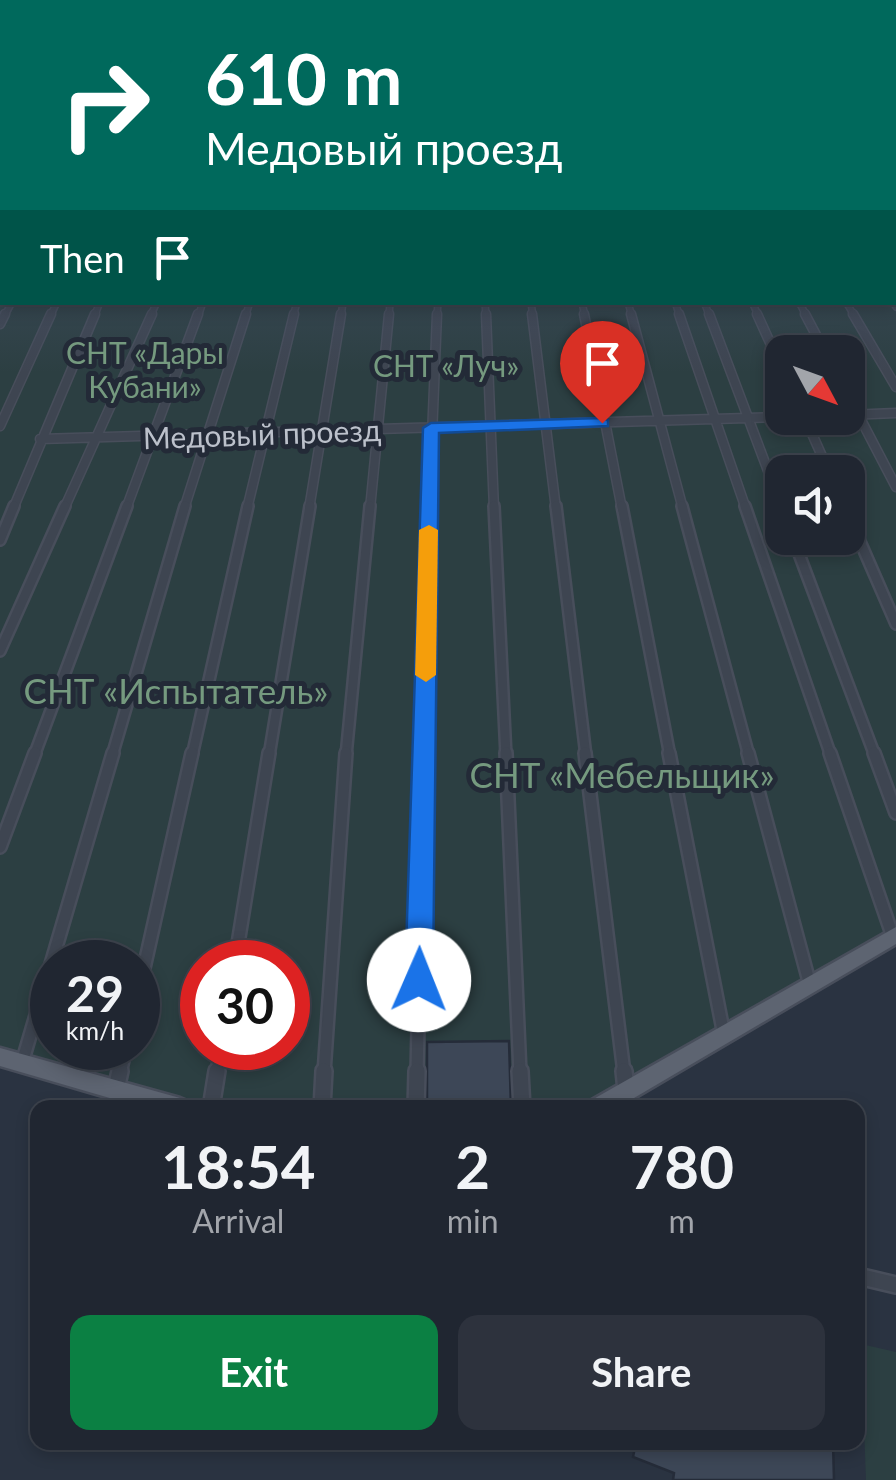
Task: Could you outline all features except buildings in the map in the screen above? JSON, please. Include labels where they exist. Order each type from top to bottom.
[{"type":"main road","points":[[610,1100],[894,936]]},
{"type":"main road","points":[[0,1057],[154,1100]]},
{"type":"street","points":[[0,426],[56,305]]},
{"type":"street","points":[[0,540],[99,305]]},
{"type":"street","points":[[0,651],[156,305]]},
{"type":"street","points":[[0,847],[202,305]]},
{"type":"street","points":[[22,1063],[206,435],[249,305]]},
{"type":"street","points":[[150,940],[264,432],[297,305]]},
{"type":"street","points":[[239,940],[342,305]]},
{"type":"street","points":[[323,1100],[344,776],[390,305]]},
{"type":"street","points":[[416,1100],[431,428],[438,305]]},
{"type":"street","points":[[485,305],[522,1100]]},
{"type":"street","points":[[531,305],[626,1090]]},
{"type":"street","points":[[582,305],[602,423],[724,1034]]},
{"type":"street","points":[[629,305],[810,985]]},
{"type":"street","points":[[676,305],[894,936]]},
{"type":"street","points":[[705,305],[765,462]]},
{"type":"street","points":[[753,305],[767,335]]},
{"type":"street","points":[[801,305],[816,335]]},
{"type":"street","points":[[848,305],[896,387]]},
{"type":"street","points":[[865,415],[896,414]]},
{"type":"street","name":"Медовый проезд","points":[[40,440],[765,418]]},
{"type":"street","points":[[865,428],[896,487]]},
{"type":"street","points":[[865,553],[896,624]]},
{"type":"street","points":[[800,555],[896,813]]},
{"type":"street","points":[[116,1088],[120,1070]]},
{"type":"street","points":[[212,1100],[217,1070]]},
{"type":"street","points":[[865,1278],[896,1285]]},
{"type":"green space","points":[[0,305],[896,305],[896,935],[609,1100],[155,1100],[47,1070],[160,1070],[160,940],[30,940],[30,1065],[0,1057]]},
{"type":"green space","points":[[865,1345],[896,1352],[896,1480],[866,1480]]},
{"type":"slow traffic","points":[[426,675],[429,530]]},
{"type":"route","points":[[419,980],[431,428],[602,423]]},
{"type":"park label","name":"СНТ «Луч»","points":[[446,365]]},
{"type":"park label","name":"СНТ «Дары Кубани»","points":[[145,369]]},
{"type":"park label","name":"СНТ «Испытатель»","points":[[176,690]]},
{"type":"park label","name":"СНТ «Мебельщик»","points":[[622,774]]}]
